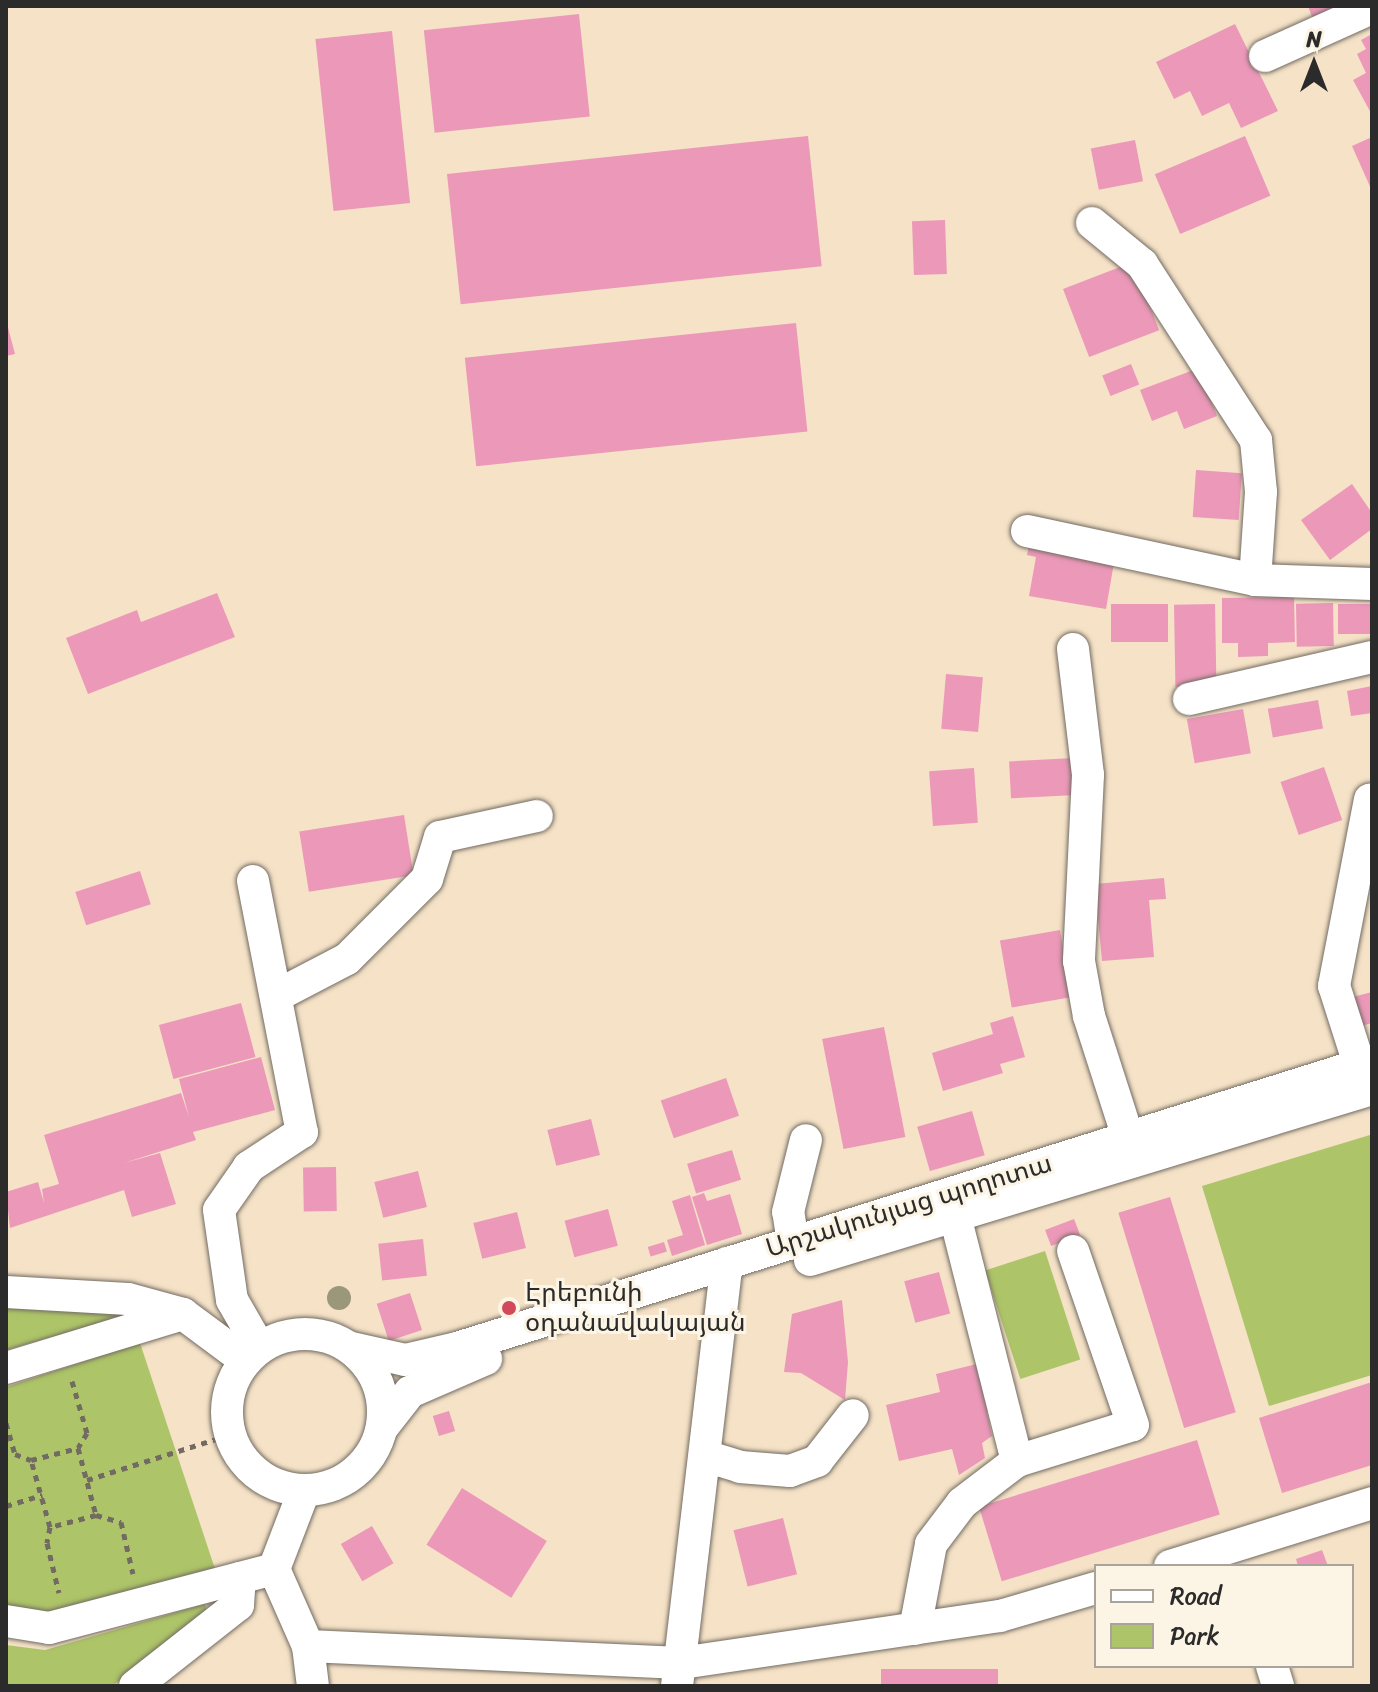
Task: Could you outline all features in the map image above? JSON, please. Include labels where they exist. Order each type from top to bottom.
[{"type":"street","points":[[1265,56],[1372,8]]},
{"type":"street","points":[[1092,223],[1142,264],[1256,440],[1261,492],[1255,580]]},
{"type":"street","points":[[1027,531],[1255,580],[1372,584]]},
{"type":"street","points":[[1073,649],[1088,775],[1079,961],[1089,1016],[1132,1149]]},
{"type":"street","points":[[1189,699],[1372,657]]},
{"type":"street","points":[[1369,1082],[1334,986],[1370,799]]},
{"type":"street","points":[[276,996],[347,959],[427,879],[440,837],[537,816]]},
{"type":"street","points":[[252,1354],[232,1300],[219,1210],[249,1167],[302,1132],[253,881]]},
{"type":"street","name":"Արշակունյաց պողոտա","points":[[382,1428],[410,1392],[460,1367],[726,1275],[793,1242],[1369,1082]]},
{"type":"street","points":[[793,1242],[788,1212],[806,1140]]},
{"type":"street","name":"Արշակունյաց պողոտա","points":[[352,1348],[405,1360],[440,1352],[955,1216],[1132,1149]]},
{"type":"street","points":[[955,1216],[1017,1461]]},
{"type":"street","points":[[915,1629],[931,1544],[962,1503],[1017,1461],[1133,1425],[1073,1251]]},
{"type":"street","points":[[683,1678],[726,1275]]},
{"type":"street","points":[[6,1292],[128,1299],[183,1314],[252,1354]]},
{"type":"street","points":[[6,1368],[183,1314]]},
{"type":"street","points":[[310,1334],[352,1348],[379,1385],[382,1428],[371,1455],[355,1473],[331,1486],[304,1491],[277,1486],[252,1471],[229,1435],[226,1401],[252,1354],[288,1335],[310,1334]]},
{"type":"street","points":[[705,1456],[740,1467],[790,1471],[817,1461],[853,1415]]},
{"type":"street","points":[[304,1491],[274,1569],[308,1646],[313,1686]]},
{"type":"street","points":[[1184,1564],[1238,1556],[1372,1503]]},
{"type":"street","points":[[6,1621],[49,1628],[274,1569]]},
{"type":"street","points":[[135,1686],[238,1605],[240,1578]]},
{"type":"street","points":[[308,1646],[683,1678],[915,1629],[1000,1616],[1094,1589]]},
{"type":"path","points":[[6,1423],[15,1454],[31,1460],[78,1448],[87,1433],[70,1376]]},
{"type":"path","points":[[87,1480],[229,1435]]},
{"type":"path","points":[[78,1448],[96,1515]]},
{"type":"path","points":[[31,1460],[50,1527],[47,1543],[60,1595]]},
{"type":"path","points":[[6,1506],[42,1495]]},
{"type":"path","points":[[50,1527],[96,1515],[121,1522],[135,1579]]},
{"type":"green space","points":[[1370,1135],[1372,1375],[1269,1406],[1202,1186]]},
{"type":"green space","points":[[1045,1251],[1080,1359],[1020,1379],[985,1270]]},
{"type":"green space","points":[[6,1305],[123,1312],[105,1322],[6,1350]]},
{"type":"green space","points":[[140,1343],[215,1569],[37,1615],[6,1609],[6,1387]]},
{"type":"green space","points":[[205,1604],[208,1615],[112,1686],[6,1686],[6,1645],[45,1650]]},
{"type":"building","points":[[1308,6],[1341,6],[1312,17]]},
{"type":"building","points":[[579,14],[590,116],[435,133],[424,30]]},
{"type":"building","points":[[1235,24],[1278,111],[1241,128],[1229,103],[1202,116],[1190,91],[1174,99],[1156,62]]},
{"type":"building","points":[[392,31],[410,203],[334,211],[315,39]]},
{"type":"building","points":[[1372,34],[1372,115],[1353,80],[1366,73],[1357,54],[1366,49],[1361,40]]},
{"type":"building","points":[[808,136],[822,266],[461,304],[447,174]]},
{"type":"building","points":[[1245,136],[1270,196],[1180,234],[1155,174]]},
{"type":"building","points":[[1372,137],[1372,191],[1352,146]]},
{"type":"building","points":[[1135,140],[1143,181],[1099,190],[1091,149]]},
{"type":"building","points":[[945,220],[947,274],[914,275],[912,221]]},
{"type":"building","points":[[1133,262],[1159,330],[1089,357],[1063,289]]},
{"type":"building","points":[[6,320],[15,354],[6,356]]},
{"type":"building","points":[[796,323],[807,431],[476,466],[465,358]]},
{"type":"building","points":[[1131,364],[1139,384],[1110,396],[1102,376]]},
{"type":"building","points":[[1199,368],[1217,416],[1184,429],[1177,411],[1152,421],[1140,390]]},
{"type":"building","points":[[1196,470],[1242,473],[1239,520],[1193,517]]},
{"type":"building","points":[[1352,484],[1372,513],[1372,529],[1330,560],[1301,520]]},
{"type":"building","points":[[1031,536],[1116,551],[1106,609],[1029,596],[1036,557],[1027,555]]},
{"type":"building","points":[[217,593],[235,637],[88,694],[66,638],[137,610],[141,622]]},
{"type":"building","points":[[1294,597],[1295,642],[1268,643],[1268,656],[1238,657],[1238,643],[1222,643],[1222,598]]},
{"type":"building","points":[[1333,603],[1334,646],[1297,647],[1296,604]]},
{"type":"building","points":[[1111,604],[1168,604],[1168,642],[1111,642]]},
{"type":"building","points":[[1215,604],[1216,686],[1175,687],[1174,605]]},
{"type":"building","points":[[1338,604],[1372,604],[1372,634],[1338,634]]},
{"type":"building","points":[[946,674],[983,677],[978,732],[941,729]]},
{"type":"building","points":[[1372,686],[1372,713],[1351,716],[1347,691]]},
{"type":"building","points":[[1318,700],[1323,729],[1273,737],[1268,709]]},
{"type":"building","points":[[1243,709],[1251,753],[1195,763],[1187,719]]},
{"type":"building","points":[[1074,758],[1076,795],[1011,798],[1009,761]]},
{"type":"building","points":[[1324,767],[1342,820],[1299,835],[1281,782]]},
{"type":"building","points":[[974,768],[978,823],[933,826],[929,771]]},
{"type":"building","points":[[404,815],[414,875],[309,892],[299,832]]},
{"type":"building","points":[[140,871],[151,904],[86,925],[75,892]]},
{"type":"building","points":[[1164,878],[1166,899],[1149,900],[1154,957],[1102,961],[1095,884]]},
{"type":"building","points":[[1060,930],[1072,997],[1012,1008],[1000,941]]},
{"type":"building","points":[[1372,992],[1372,1023],[1357,1027],[1349,998]]},
{"type":"building","points":[[241,1003],[255,1057],[173,1079],[159,1025]]},
{"type":"building","points":[[1013,1016],[1025,1057],[1000,1064],[1003,1073],[943,1091],[932,1053],[993,1034],[990,1023]]},
{"type":"building","points":[[884,1027],[905,1137],[844,1149],[822,1039]]},
{"type":"building","points":[[261,1057],[275,1110],[193,1132],[196,1140],[124,1163],[160,1153],[176,1204],[132,1217],[124,1190],[10,1228],[6,1192],[38,1182],[44,1203],[42,1189],[59,1184],[44,1135],[181,1093],[189,1117],[179,1079]]},
{"type":"building","points":[[726,1078],[739,1116],[674,1138],[661,1100]]},
{"type":"building","points":[[972,1111],[985,1155],[930,1171],[917,1127]]},
{"type":"building","points":[[591,1119],[600,1155],[556,1166],[547,1130]]},
{"type":"building","points":[[732,1150],[741,1180],[696,1193],[687,1164]]},
{"type":"building","points":[[336,1167],[337,1211],[304,1212],[303,1168]]},
{"type":"building","points":[[418,1171],[427,1207],[383,1218],[374,1182]]},
{"type":"building","points":[[704,1193],[707,1201],[730,1194],[742,1234],[707,1245],[692,1197]]},
{"type":"building","points":[[690,1195],[705,1245],[672,1256],[667,1240],[683,1235],[672,1201]]},
{"type":"building","points":[[1170,1197],[1236,1412],[1184,1428],[1118,1213]]},
{"type":"building","points":[[608,1209],[618,1246],[574,1257],[565,1221]]},
{"type":"building","points":[[517,1212],[526,1248],[482,1259],[473,1223]]},
{"type":"building","points":[[1074,1219],[1080,1235],[1051,1246],[1045,1230]]},
{"type":"building","points":[[423,1239],[427,1276],[382,1281],[378,1244]]},
{"type":"building","points":[[664,1242],[667,1252],[651,1257],[648,1247]]},
{"type":"building","points":[[939,1272],[950,1314],[915,1323],[904,1281]]},
{"type":"building","points":[[410,1293],[422,1330],[389,1341],[377,1304]]},
{"type":"building","points":[[842,1300],[848,1362],[845,1400],[801,1373],[784,1372],[792,1314]]},
{"type":"building","points":[[985,1362],[996,1409],[987,1412],[992,1436],[982,1443],[985,1458],[959,1475],[952,1449],[899,1461],[886,1405],[940,1392],[936,1374]]},
{"type":"building","points":[[1372,1382],[1372,1465],[1282,1493],[1259,1418]]},
{"type":"building","points":[[449,1411],[455,1431],[439,1436],[433,1416]]},
{"type":"building","points":[[1197,1440],[1220,1515],[1002,1581],[979,1507]]},
{"type":"building","points":[[462,1488],[547,1541],[511,1598],[426,1545]]},
{"type":"building","points":[[783,1518],[797,1574],[748,1587],[734,1530]]},
{"type":"building","points":[[372,1526],[394,1563],[362,1581],[341,1544]]},
{"type":"building","points":[[1322,1550],[1327,1564],[1297,1564],[1296,1559]]},
{"type":"building","points":[[881,1669],[998,1669],[998,1686],[881,1686]]},
{"type":"place","name":"Էրեբունի օդանավակայան","points":[[509,1308]]}]
